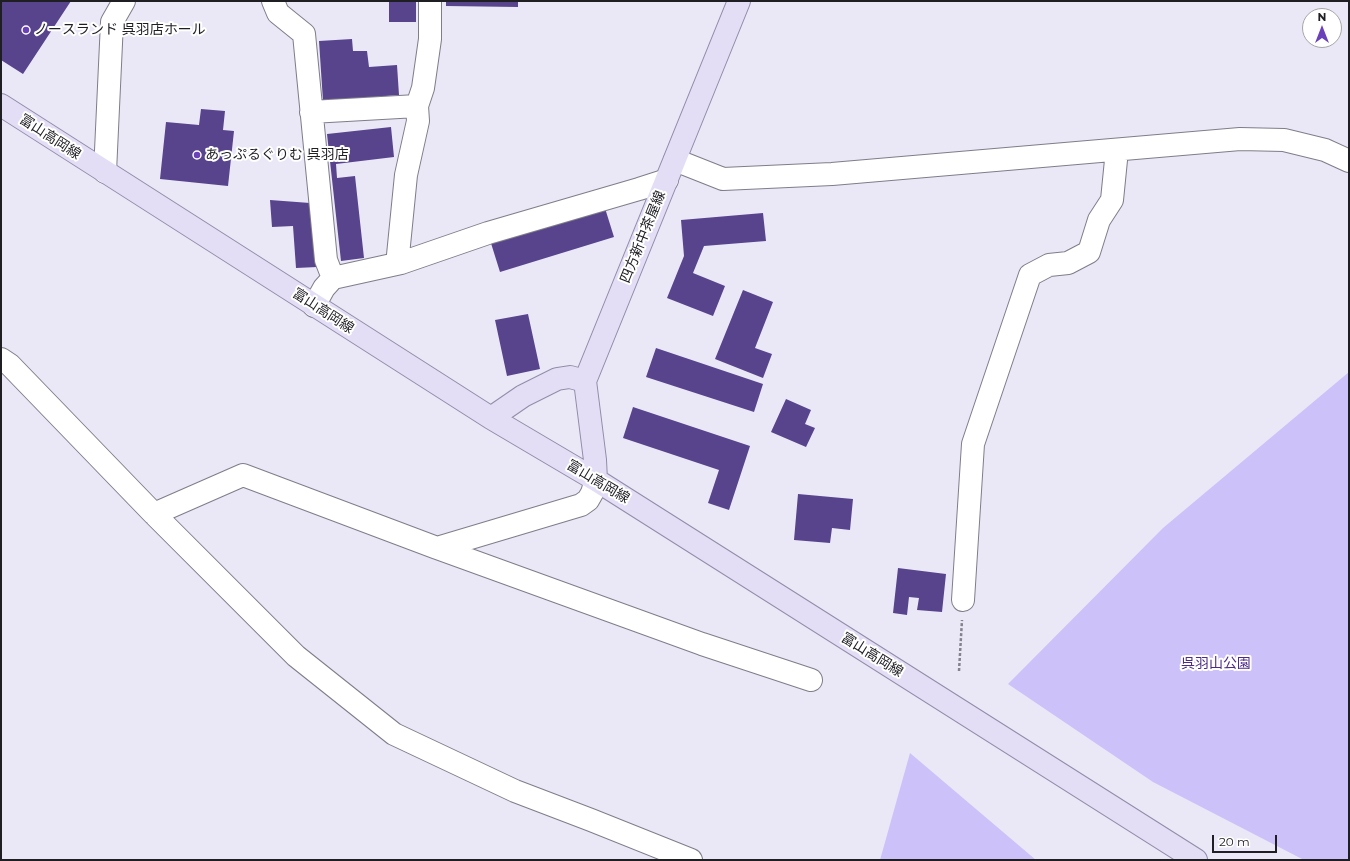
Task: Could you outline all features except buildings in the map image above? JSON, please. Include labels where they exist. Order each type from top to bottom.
[{"type":"main road","name":"四方新中茶屋線","points":[[596,480],[595,460],[585,381],[739,1]]},
{"type":"main road","name":"富山高岡線","points":[[1,104],[491,418],[596,480],[1196,860]]},
{"type":"main road","points":[[491,418],[523,396],[557,379],[570,377],[585,381]]},
{"type":"street","points":[[105,172],[112,22],[124,1]]},
{"type":"street","points":[[273,1],[278,12],[304,34],[326,260],[333,278]]},
{"type":"street","points":[[401,264],[398,255],[406,175],[418,121],[417,106],[423,88],[430,39],[430,1]]},
{"type":"street","points":[[311,112],[417,106]]},
{"type":"street","points":[[314,306],[324,288],[333,278],[401,264],[488,233],[640,189],[671,170],[723,179],[832,174],[1240,140],[1284,140],[1325,150],[1349,161]]},
{"type":"street","points":[[963,600],[973,444],[1030,275],[1049,265],[1068,264],[1088,252],[1099,220],[1112,200],[1117,150]]},
{"type":"street","points":[[4,369],[154,514],[296,656],[394,734],[515,792],[591,820],[691,860]]},
{"type":"street","points":[[154,514],[243,474],[437,548],[702,644],[811,680]]},
{"type":"street","points":[[437,548],[581,505],[588,500],[596,480]]},
{"type":"path","points":[[959,671],[963,600]]},
{"type":"green space","name":"呉羽山公園","points":[[1349,372],[1349,860],[1304,860],[1153,782],[1008,684],[1163,528]]},
{"type":"green space","points":[[910,753],[1036,860],[880,860]]},
{"type":"place","name":"ノースランド 呉羽店ホール","points":[[26,30]]},
{"type":"place","name":"あっぷるぐりむ 呉羽店","points":[[197,155]]}]
